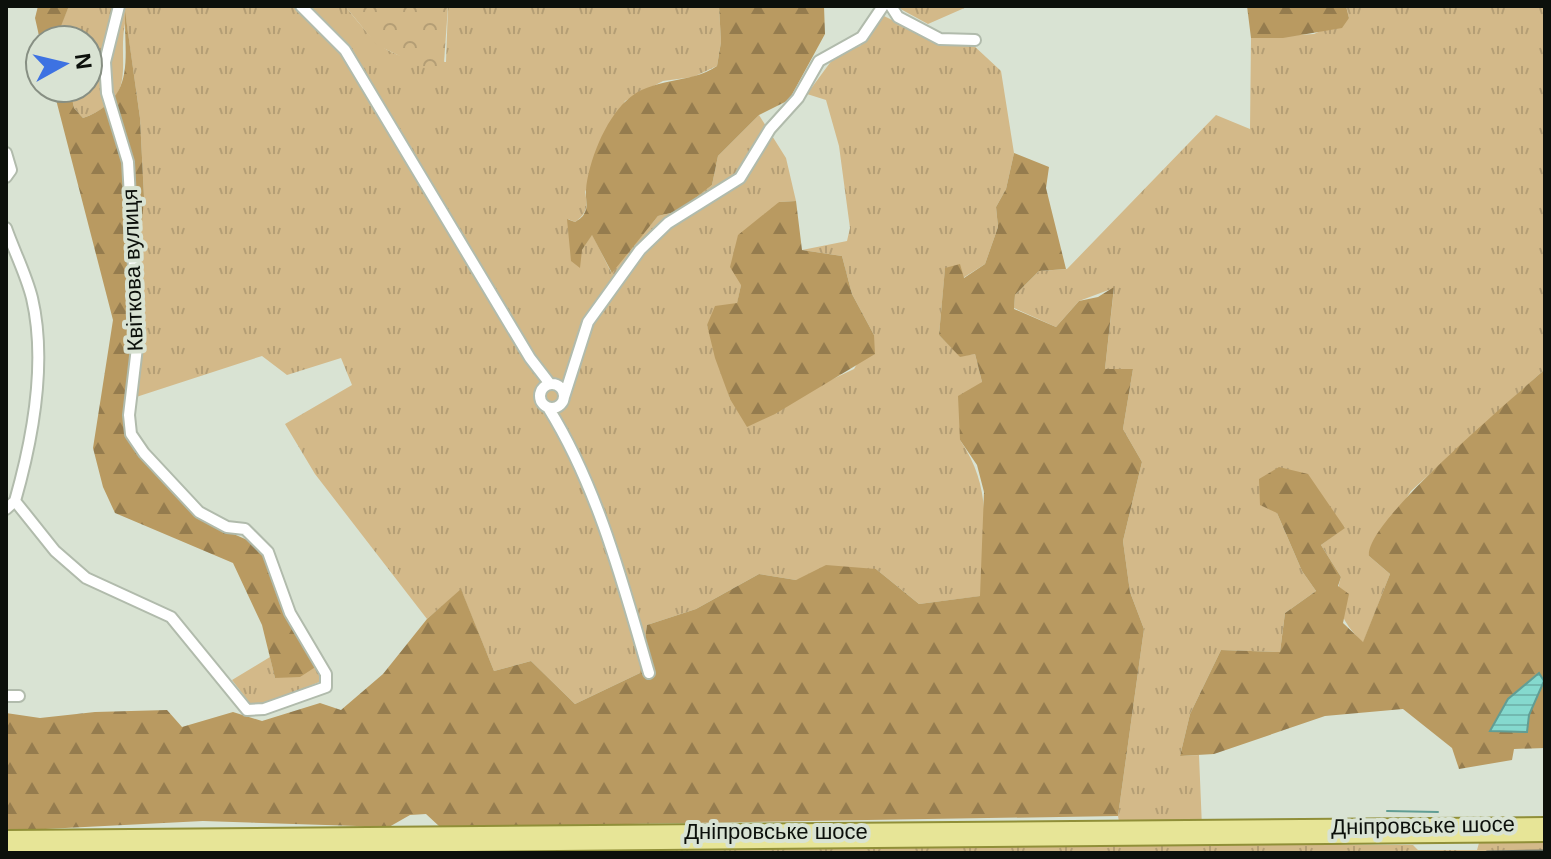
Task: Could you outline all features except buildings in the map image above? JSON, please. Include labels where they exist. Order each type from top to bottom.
[{"type":"main road","name":"Дніпровське шосе","points":[[6,837],[1545,824]]},
{"type":"main road","name":"Дніпровське шосе","points":[[6,849],[1545,835]]},
{"type":"street","name":"Квіткова вулиця","points":[[15,501],[55,551],[86,578],[171,617],[207,656],[234,697],[247,710],[264,709],[326,687],[329,680],[290,613],[268,552],[245,529],[227,527],[199,512],[144,453],[131,434],[129,415],[138,339],[130,250],[128,162],[107,93],[105,62],[119,6]]},
{"type":"street","points":[[301,6],[345,50],[530,358],[553,384],[562,389],[567,436]]},
{"type":"street","points":[[549,409],[563,401],[588,322],[640,250],[668,223],[740,178],[770,129],[798,98],[819,61],[862,37],[883,6]]},
{"type":"street","points":[[891,6],[898,17],[940,39],[975,40]]},
{"type":"street","points":[[6,153],[11,170],[6,177]]},
{"type":"street","points":[[6,228],[31,297],[38,342],[34,407],[15,501],[6,509]]},
{"type":"street","points":[[530,358],[541,392],[540,400],[567,436],[622,580],[649,673]]},
{"type":"street","points":[[541,392],[553,384],[566,381],[573,372]]},
{"type":"street","points":[[6,696],[19,696]]},
{"type":"green space","points":[[38,6],[69,6],[62,24],[36,24]]},
{"type":"green space","points":[[69,6],[345,6],[386,49],[410,58],[446,62],[448,6],[719,6],[721,42],[717,66],[693,77],[663,81],[625,101],[585,192],[584,213],[575,222],[568,219],[582,250],[592,234],[611,272],[658,216],[679,211],[712,185],[718,156],[759,115],[786,158],[796,201],[779,202],[741,285],[737,304],[707,325],[730,399],[818,386],[854,369],[874,335],[852,294],[842,256],[802,250],[847,241],[850,228],[839,146],[826,100],[807,94],[835,56],[860,46],[884,16],[934,41],[972,44],[1001,71],[1014,153],[1006,189],[996,207],[998,227],[985,264],[963,278],[945,269],[939,335],[960,356],[975,354],[982,382],[960,440],[971,459],[983,496],[981,596],[919,604],[876,569],[796,580],[759,574],[696,609],[647,625],[640,673],[575,704],[531,661],[494,671],[461,590],[427,619],[315,474],[285,424],[352,385],[341,358],[287,375],[262,356],[127,400],[144,197],[140,118],[126,19],[120,89],[101,109],[83,118],[73,104],[104,104],[104,24],[61,24]]},
{"type":"green space","points":[[345,6],[448,6],[443,77],[377,45]]},
{"type":"green space","points":[[719,6],[824,6],[825,34],[789,100],[759,115],[718,156],[712,185],[679,211],[658,216],[612,273],[592,235],[582,250],[580,268],[571,261],[567,219],[575,222],[583,216],[587,205],[590,167],[605,130],[618,109],[636,93],[695,76],[717,66],[721,42]]},
{"type":"green space","points":[[895,6],[969,6],[928,24]]},
{"type":"green space","points":[[1247,6],[1346,6],[1349,18],[1342,28],[1283,38],[1251,38]]},
{"type":"green space","points":[[1346,6],[1545,6],[1545,369],[1411,491],[1369,556],[1390,574],[1363,643],[1350,629],[1342,613],[1338,596],[1341,577],[1321,545],[1345,527],[1277,513],[1302,571],[1316,591],[1285,613],[1280,652],[1221,650],[1190,714],[1180,756],[1199,755],[1202,827],[1120,828],[1118,816],[1144,629],[1130,592],[1123,541],[1142,462],[1123,429],[1133,369],[1105,369],[1114,288],[1079,301],[1056,327],[1014,308],[1015,295],[1039,271],[1067,269],[1216,115],[1250,129],[1251,38],[1314,34],[1349,18]]},
{"type":"green space","points":[[125,11],[140,118],[144,197],[126,435],[222,529],[252,542],[267,557],[317,666],[300,677],[275,678],[262,625],[233,563],[115,513],[103,487],[93,448],[113,320],[57,104],[73,104],[83,118],[100,110],[120,88],[126,61]]},
{"type":"green space","points":[[1014,153],[1049,167],[1046,188],[1066,269],[1039,271],[1015,295],[1014,309],[1056,327],[1079,301],[1098,297],[1114,287],[1105,369],[1133,369],[1123,429],[1142,462],[1123,541],[1130,592],[1144,629],[1118,816],[440,827],[426,814],[410,815],[389,827],[203,821],[6,831],[6,713],[40,718],[95,712],[167,710],[182,727],[233,712],[262,721],[320,703],[341,710],[383,674],[427,619],[461,589],[494,671],[531,661],[575,704],[640,673],[647,625],[696,609],[759,574],[796,580],[826,565],[876,569],[919,604],[980,596],[984,492],[977,465],[960,440],[958,396],[982,382],[975,354],[960,357],[939,335],[945,268],[960,264],[964,278],[985,264],[998,227],[996,207],[1006,189]]},
{"type":"green space","points":[[796,201],[802,250],[842,256],[852,294],[874,335],[875,354],[775,414],[747,427],[730,399],[707,325],[715,306],[737,303],[741,285],[730,267],[738,235],[779,202]]},
{"type":"green space","points":[[1545,369],[1545,748],[1514,749],[1512,760],[1459,769],[1452,748],[1403,709],[1325,716],[1214,754],[1180,756],[1190,714],[1221,650],[1280,652],[1285,613],[1316,591],[1302,571],[1277,513],[1260,505],[1259,479],[1279,467],[1308,474],[1345,528],[1321,545],[1341,577],[1338,586],[1349,594],[1343,623],[1363,642],[1390,574],[1369,556],[1374,539],[1414,490]],"holes":[[[1538,673],[1543,681],[1529,715],[1527,732],[1490,731],[1508,699]]]},
{"type":"green space","points":[[270,657],[275,678],[317,666],[324,680],[274,701],[252,706],[232,680]]},
{"type":"green space","points":[[1264,838],[1348,845],[1413,845],[1418,850],[1477,850],[1479,843],[1545,843],[1545,853],[6,853]]},
{"type":"water","points":[[1539,673],[1544,681],[1529,715],[1527,732],[1490,731],[1508,699]]},
{"type":"waterway","points":[[1387,811],[1438,812]]},
{"type":"railway","points":[[1487,853],[1545,852]]}]
